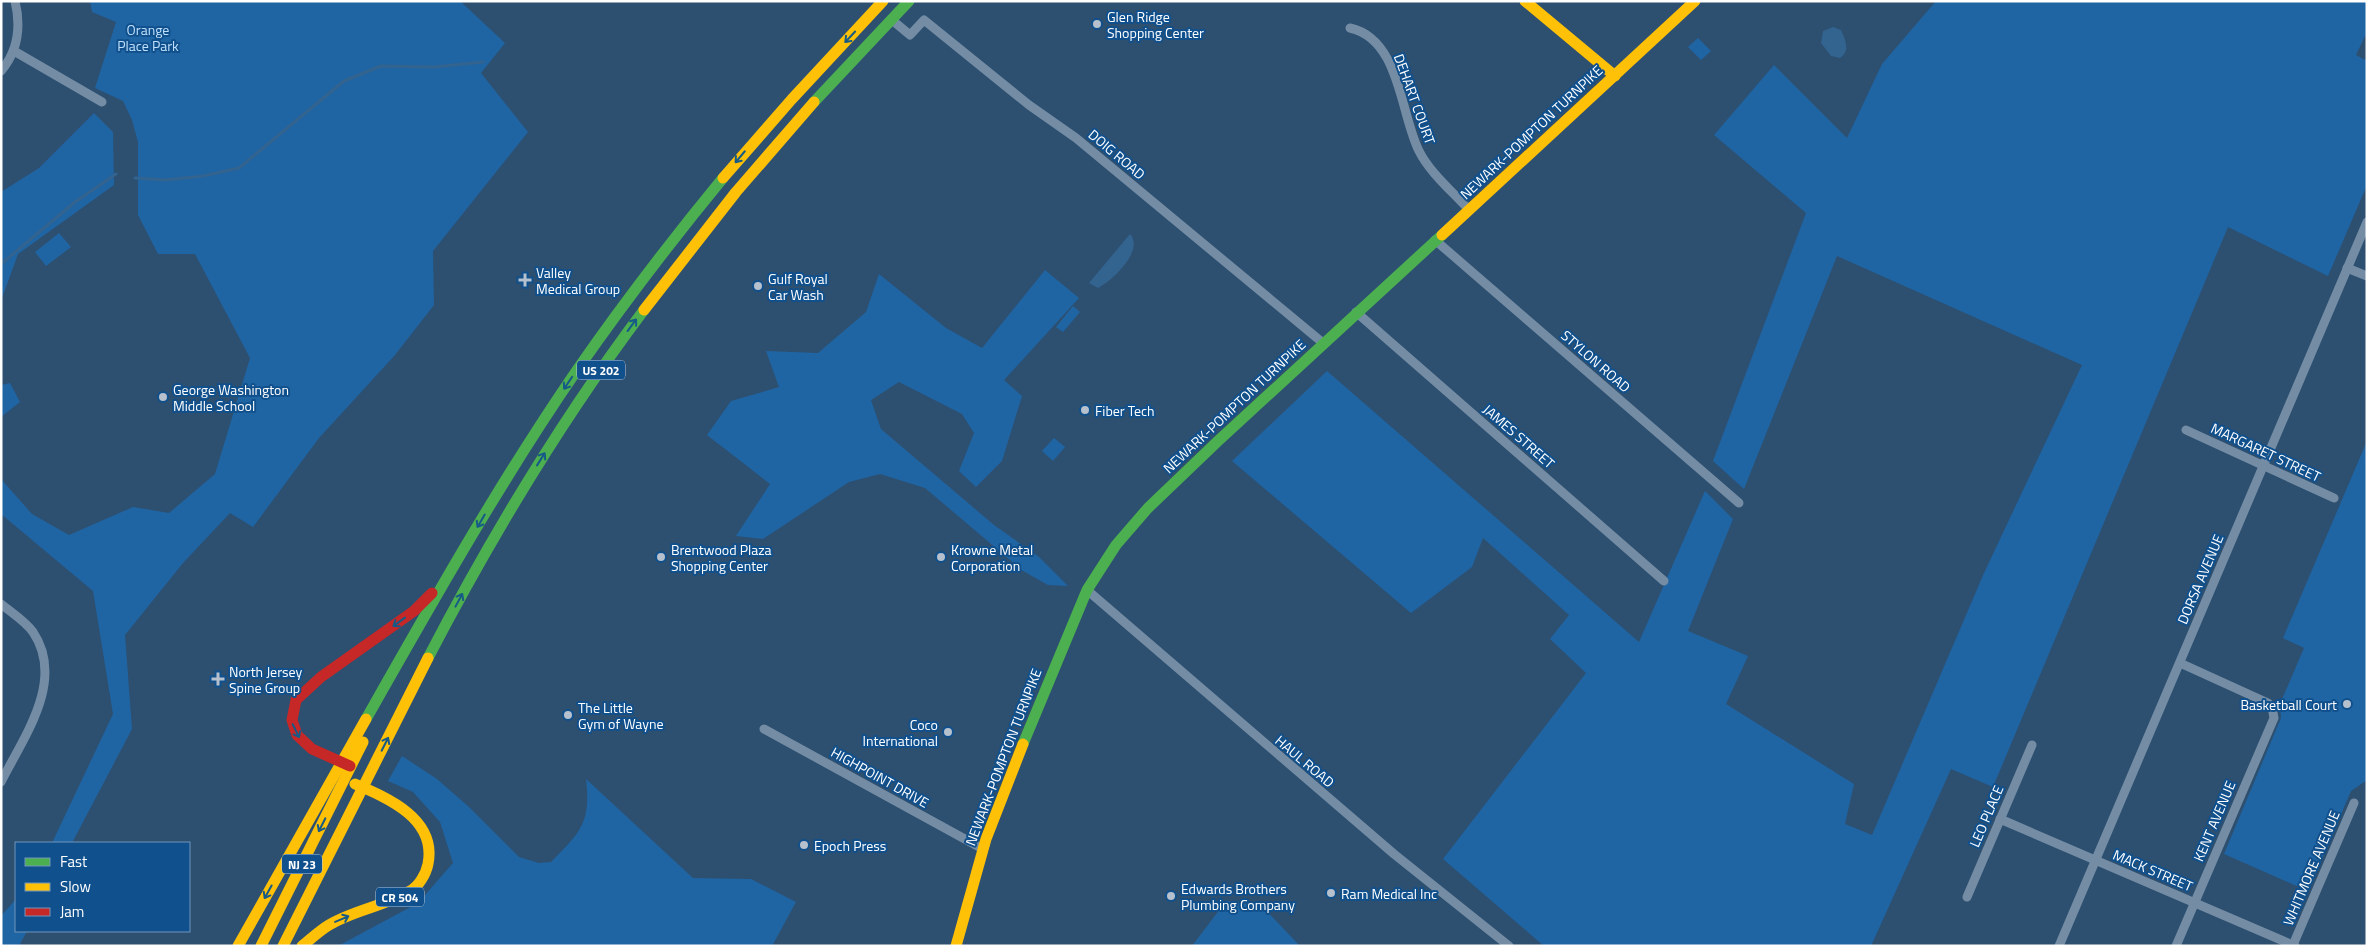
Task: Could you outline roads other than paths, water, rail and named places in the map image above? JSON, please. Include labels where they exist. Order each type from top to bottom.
[{"type":"main road","name":"US 202","points":[[418,630],[447,577],[557,399],[657,260],[763,131],[883,1]]},
{"type":"main road","name":"US 202","points":[[284,946],[450,617],[500,527],[549,447],[607,361],[662,285],[737,190],[811,106],[909,1]]},
{"type":"main road","points":[[1525,1],[1615,76]]},
{"type":"main road","name":"NEWARK-POMPTON TURNPIKE","points":[[956,946],[984,849],[1016,760],[1087,590],[1116,545],[1148,508],[1356,312],[1695,1]]},
{"type":"main road","points":[[375,764],[362,769],[346,765],[312,749],[297,735],[292,720],[296,700],[321,677],[414,611],[447,577]]},
{"type":"main road","name":"NJ 23","points":[[261,946],[344,782],[346,765],[418,630]]},
{"type":"main road","points":[[238,946],[325,789],[346,765]]},
{"type":"main road","points":[[325,789],[344,782]]},
{"type":"main road","name":"CR 504","points":[[302,946],[329,925],[411,890],[425,874],[429,859],[429,846],[420,824],[408,811],[363,788],[344,782]]},
{"type":"street","points":[[1,71],[14,51],[18,19],[16,1]]},
{"type":"street","name":"DOIG ROAD","points":[[892,20],[910,34],[924,20],[1029,104],[1063,128],[1323,344]]},
{"type":"street","name":"DEHART COURT","points":[[1350,28],[1362,30],[1372,37],[1387,57],[1420,153],[1469,210]]},
{"type":"street","points":[[14,51],[102,102]]},
{"type":"street","name":"DORSA AVENUE","points":[[2059,946],[2097,861],[2262,466],[2367,222]]},
{"type":"street","name":"STYLON ROAD","points":[[1435,240],[1739,503]]},
{"type":"street","points":[[2347,268],[2367,276]]},
{"type":"street","name":"JAMES STREET","points":[[1356,312],[1664,581]]},
{"type":"street","name":"MARGARET STREET","points":[[2186,430],[2334,498]]},
{"type":"street","name":"HAUL ROAD","points":[[1087,590],[1409,867],[1509,946]]},
{"type":"street","points":[[1,604],[24,622],[33,632],[42,653],[45,667],[41,702],[1,782]]},
{"type":"street","name":"KENT AVENUE","points":[[2176,946],[2274,718],[2272,707],[2180,663]]},
{"type":"street","name":"HIGHPOINT DRIVE","points":[[764,728],[984,849]]},
{"type":"street","name":"LEO PLACE","points":[[1967,897],[2032,746]]},
{"type":"street","name":"WHITMORE AVENUE","points":[[2294,945],[2354,803]]},
{"type":"street","name":"MACK STREET","points":[[2000,819],[2294,945]]},
{"type":"waterway","points":[[135,178],[166,180],[203,176],[239,168],[344,81],[381,66],[434,67],[483,62]]},
{"type":"waterway","points":[[1,264],[75,202],[116,174]]},
{"type":"place","name":"Glen Ridge Shopping Center","points":[[1097,24]]},
{"type":"place","name":"Valley Medical Group","points":[[525,280]]},
{"type":"place","name":"Gulf Royal Car Wash","points":[[758,286]]},
{"type":"place","name":"George Washington Middle School","points":[[163,397]]},
{"type":"place","name":"Fiber Tech","points":[[1085,410]]},
{"type":"place","name":"Brentwood Plaza Shopping Center","points":[[661,557]]},
{"type":"place","name":"Krowne Metal Corporation","points":[[941,557]]},
{"type":"place","name":"North Jersey Spine Group","points":[[218,679]]},
{"type":"place","name":"Basketball Court","points":[[2347,704]]},
{"type":"place","name":"The Little Gym of Wayne","points":[[568,715]]},
{"type":"place","name":"Coco International","points":[[948,732]]},
{"type":"place","name":"Epoch Press","points":[[804,845]]},
{"type":"place","name":"Ram Medical Inc","points":[[1331,893]]},
{"type":"place","name":"Edwards Brothers Plumbing Company","points":[[1171,896]]},
{"type":"park label","name":"Orange Place Park","points":[[148,38]]}]
